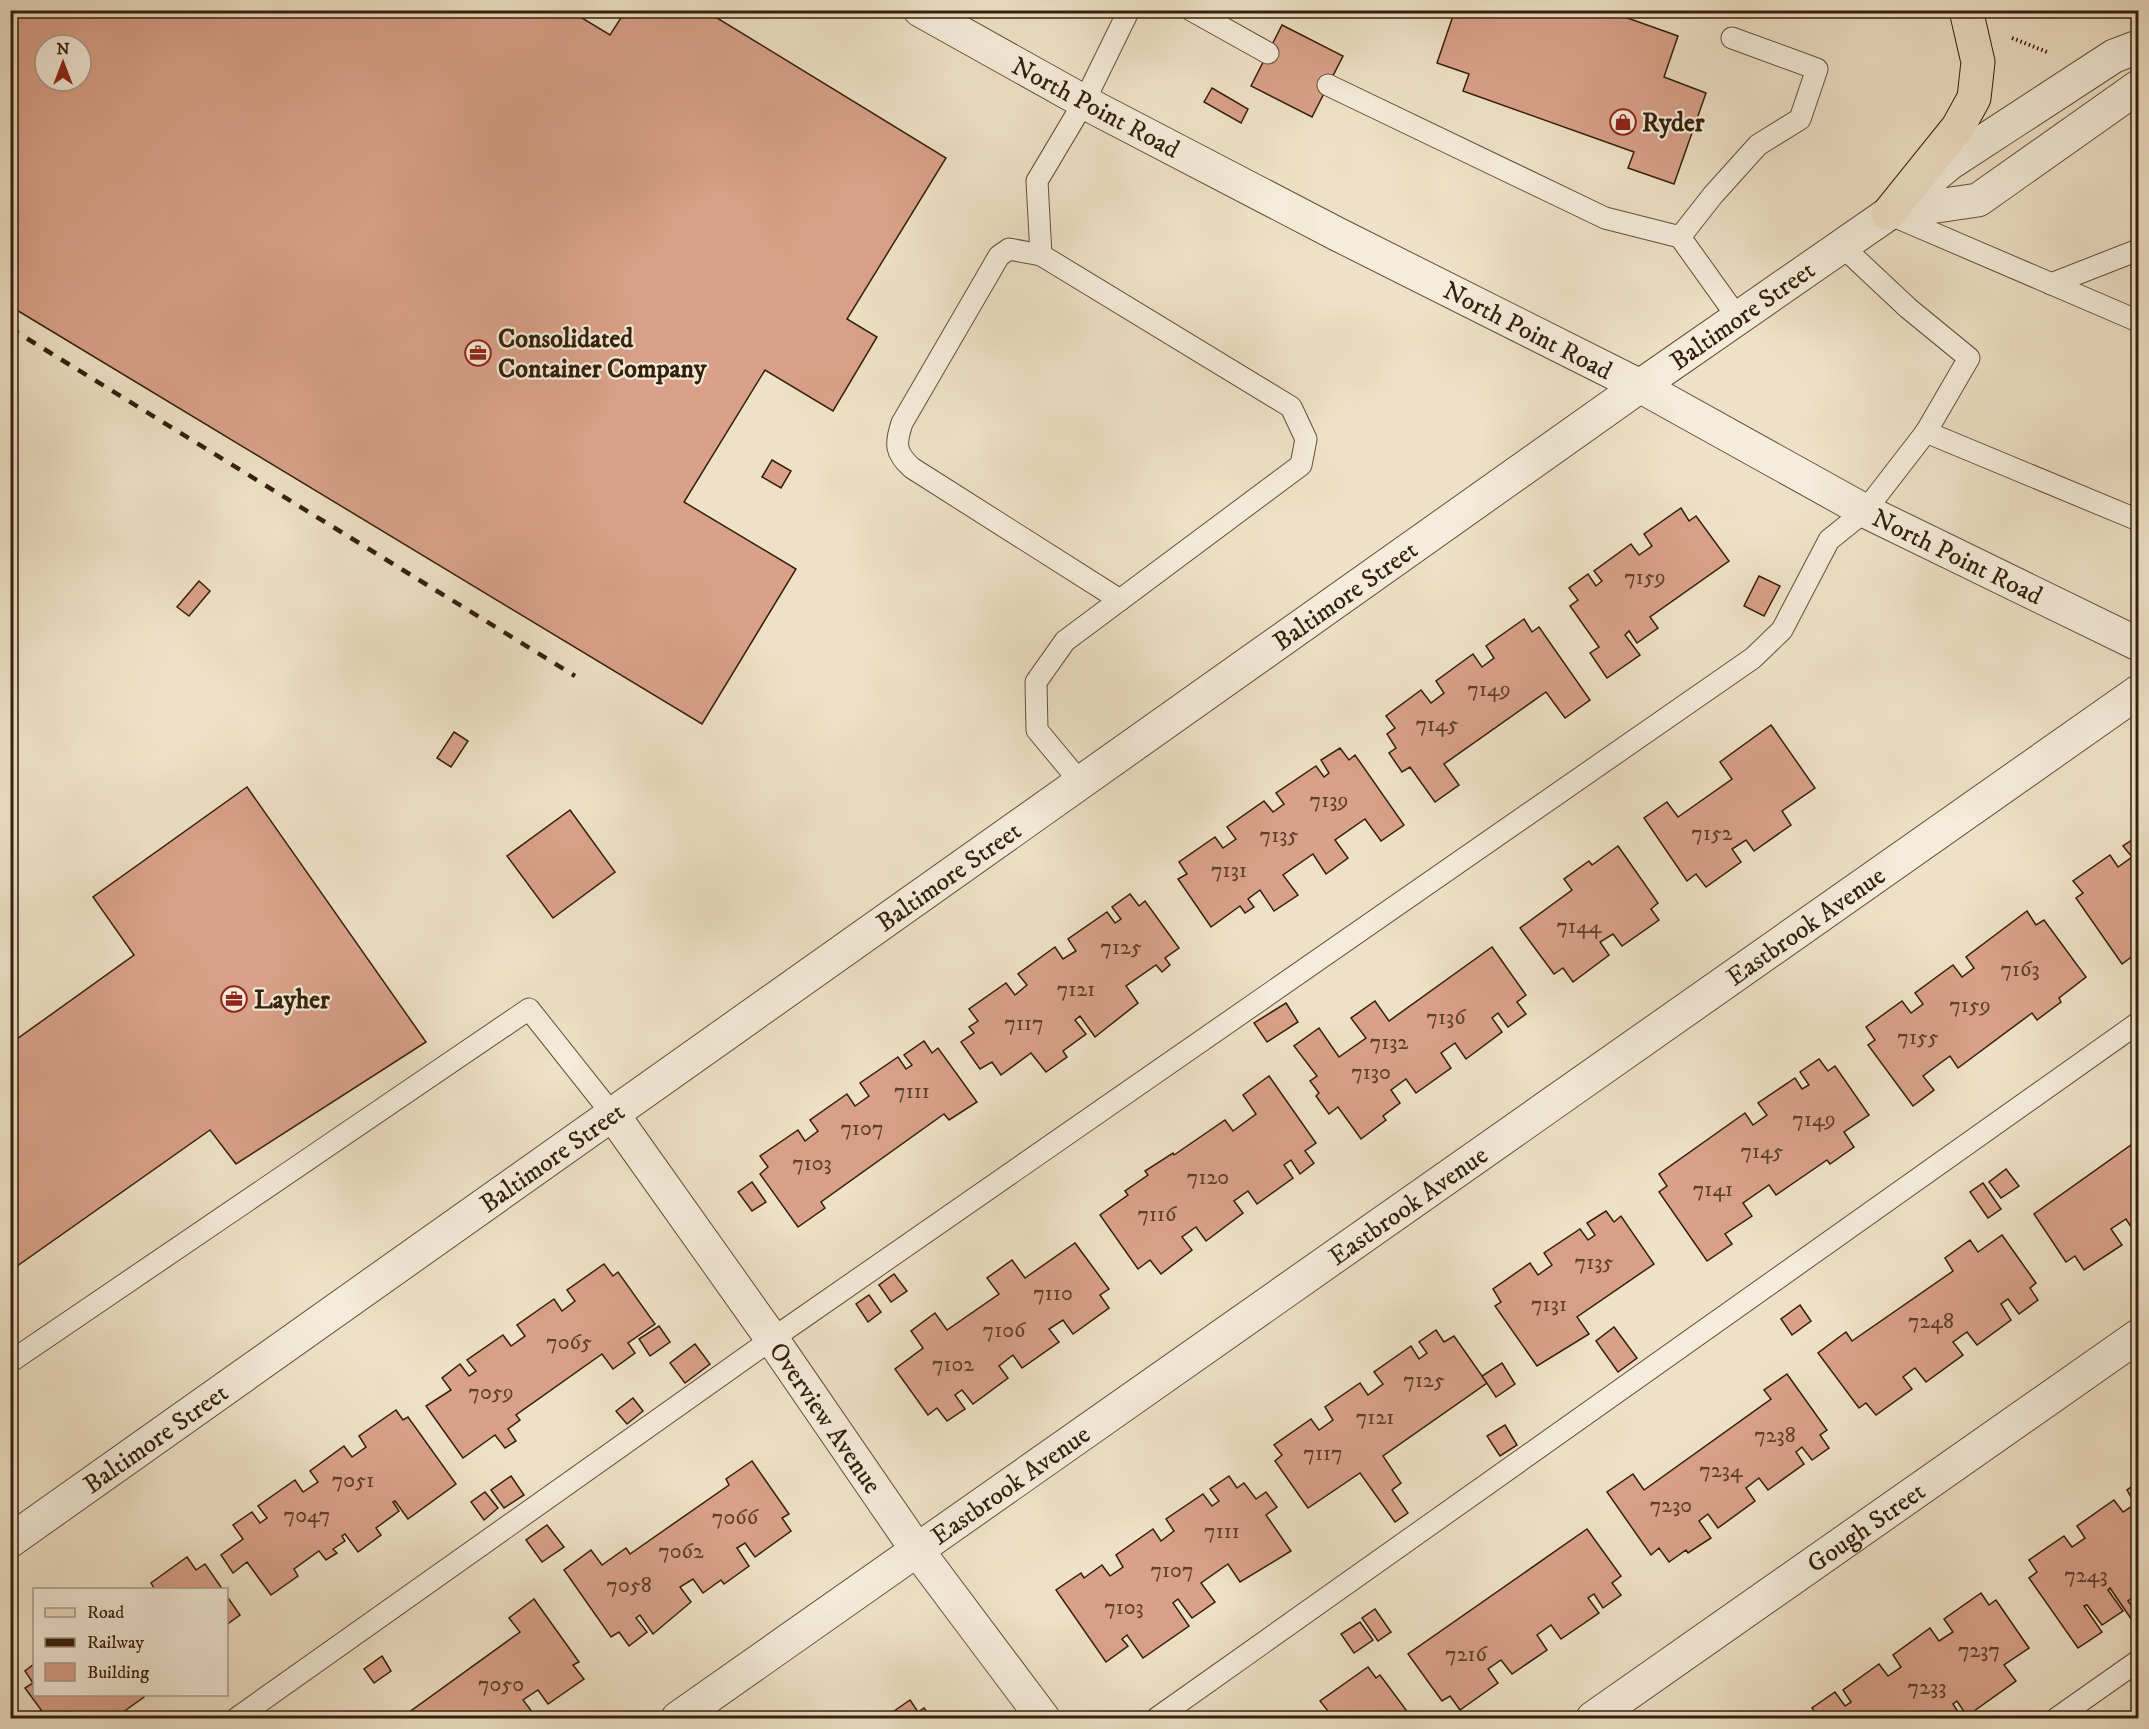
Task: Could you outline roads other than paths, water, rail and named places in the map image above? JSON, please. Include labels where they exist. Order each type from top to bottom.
[{"type":"main road","points":[[1888,214],[1958,127],[1974,98],[1978,62],[1966,10]]},
{"type":"street","name":"North Point Road","points":[[920,10],[1084,102],[1337,234],[1640,386],[1865,512],[2139,644]]},
{"type":"street","name":"Baltimore Street","points":[[10,1540],[1640,386],[1888,214],[1950,163],[2114,56],[2139,46]]},
{"type":"street","name":"Baltimore Street","points":[[1888,214],[1978,200],[2139,87]]},
{"type":"street","name":"Eastbrook Avenue","points":[[678,1719],[2139,692]]},
{"type":"street","name":"Overview Avenue","points":[[613,1115],[772,1339],[917,1550],[1043,1719]]},
{"type":"street","name":"Gough Street","points":[[1593,1719],[2139,1336]]},
{"type":"lane","points":[[1041,255],[1037,181],[1084,102],[1129,10]]},
{"type":"lane","points":[[1191,10],[1268,54]]},
{"type":"lane","points":[[1680,237],[1713,195],[1758,145],[1800,119],[1817,69],[1732,38]]},
{"type":"lane","points":[[1328,85],[1605,218],[1680,237],[1738,318]]},
{"type":"lane","points":[[1888,214],[2139,321]]},
{"type":"lane","points":[[237,1719],[772,1339],[1754,658],[1782,630],[1829,540],[1865,512],[1926,432],[1969,358],[1902,303],[1842,246]]},
{"type":"lane","points":[[1081,783],[1037,730],[1036,682],[1065,641],[1120,600],[1301,465],[1306,439],[1291,407],[1041,255],[1009,249],[999,256],[902,423],[896,441],[902,459],[912,468],[1120,600]]},
{"type":"lane","points":[[2051,284],[2139,250]]},
{"type":"lane","points":[[1926,432],[2139,520]]},
{"type":"lane","points":[[10,1362],[529,1009],[613,1115]]},
{"type":"lane","points":[[1157,1719],[2139,1023]]},
{"type":"lane","points":[[2057,1719],[2139,1661]]},
{"type":"railway","points":[[10,328],[575,676]]},
{"type":"place","name":"Ryder","points":[[1623,122]]},
{"type":"place","name":"Consolidated Container Company","points":[[478,353]]},
{"type":"place","name":"Layher","points":[[234,999]]}]
